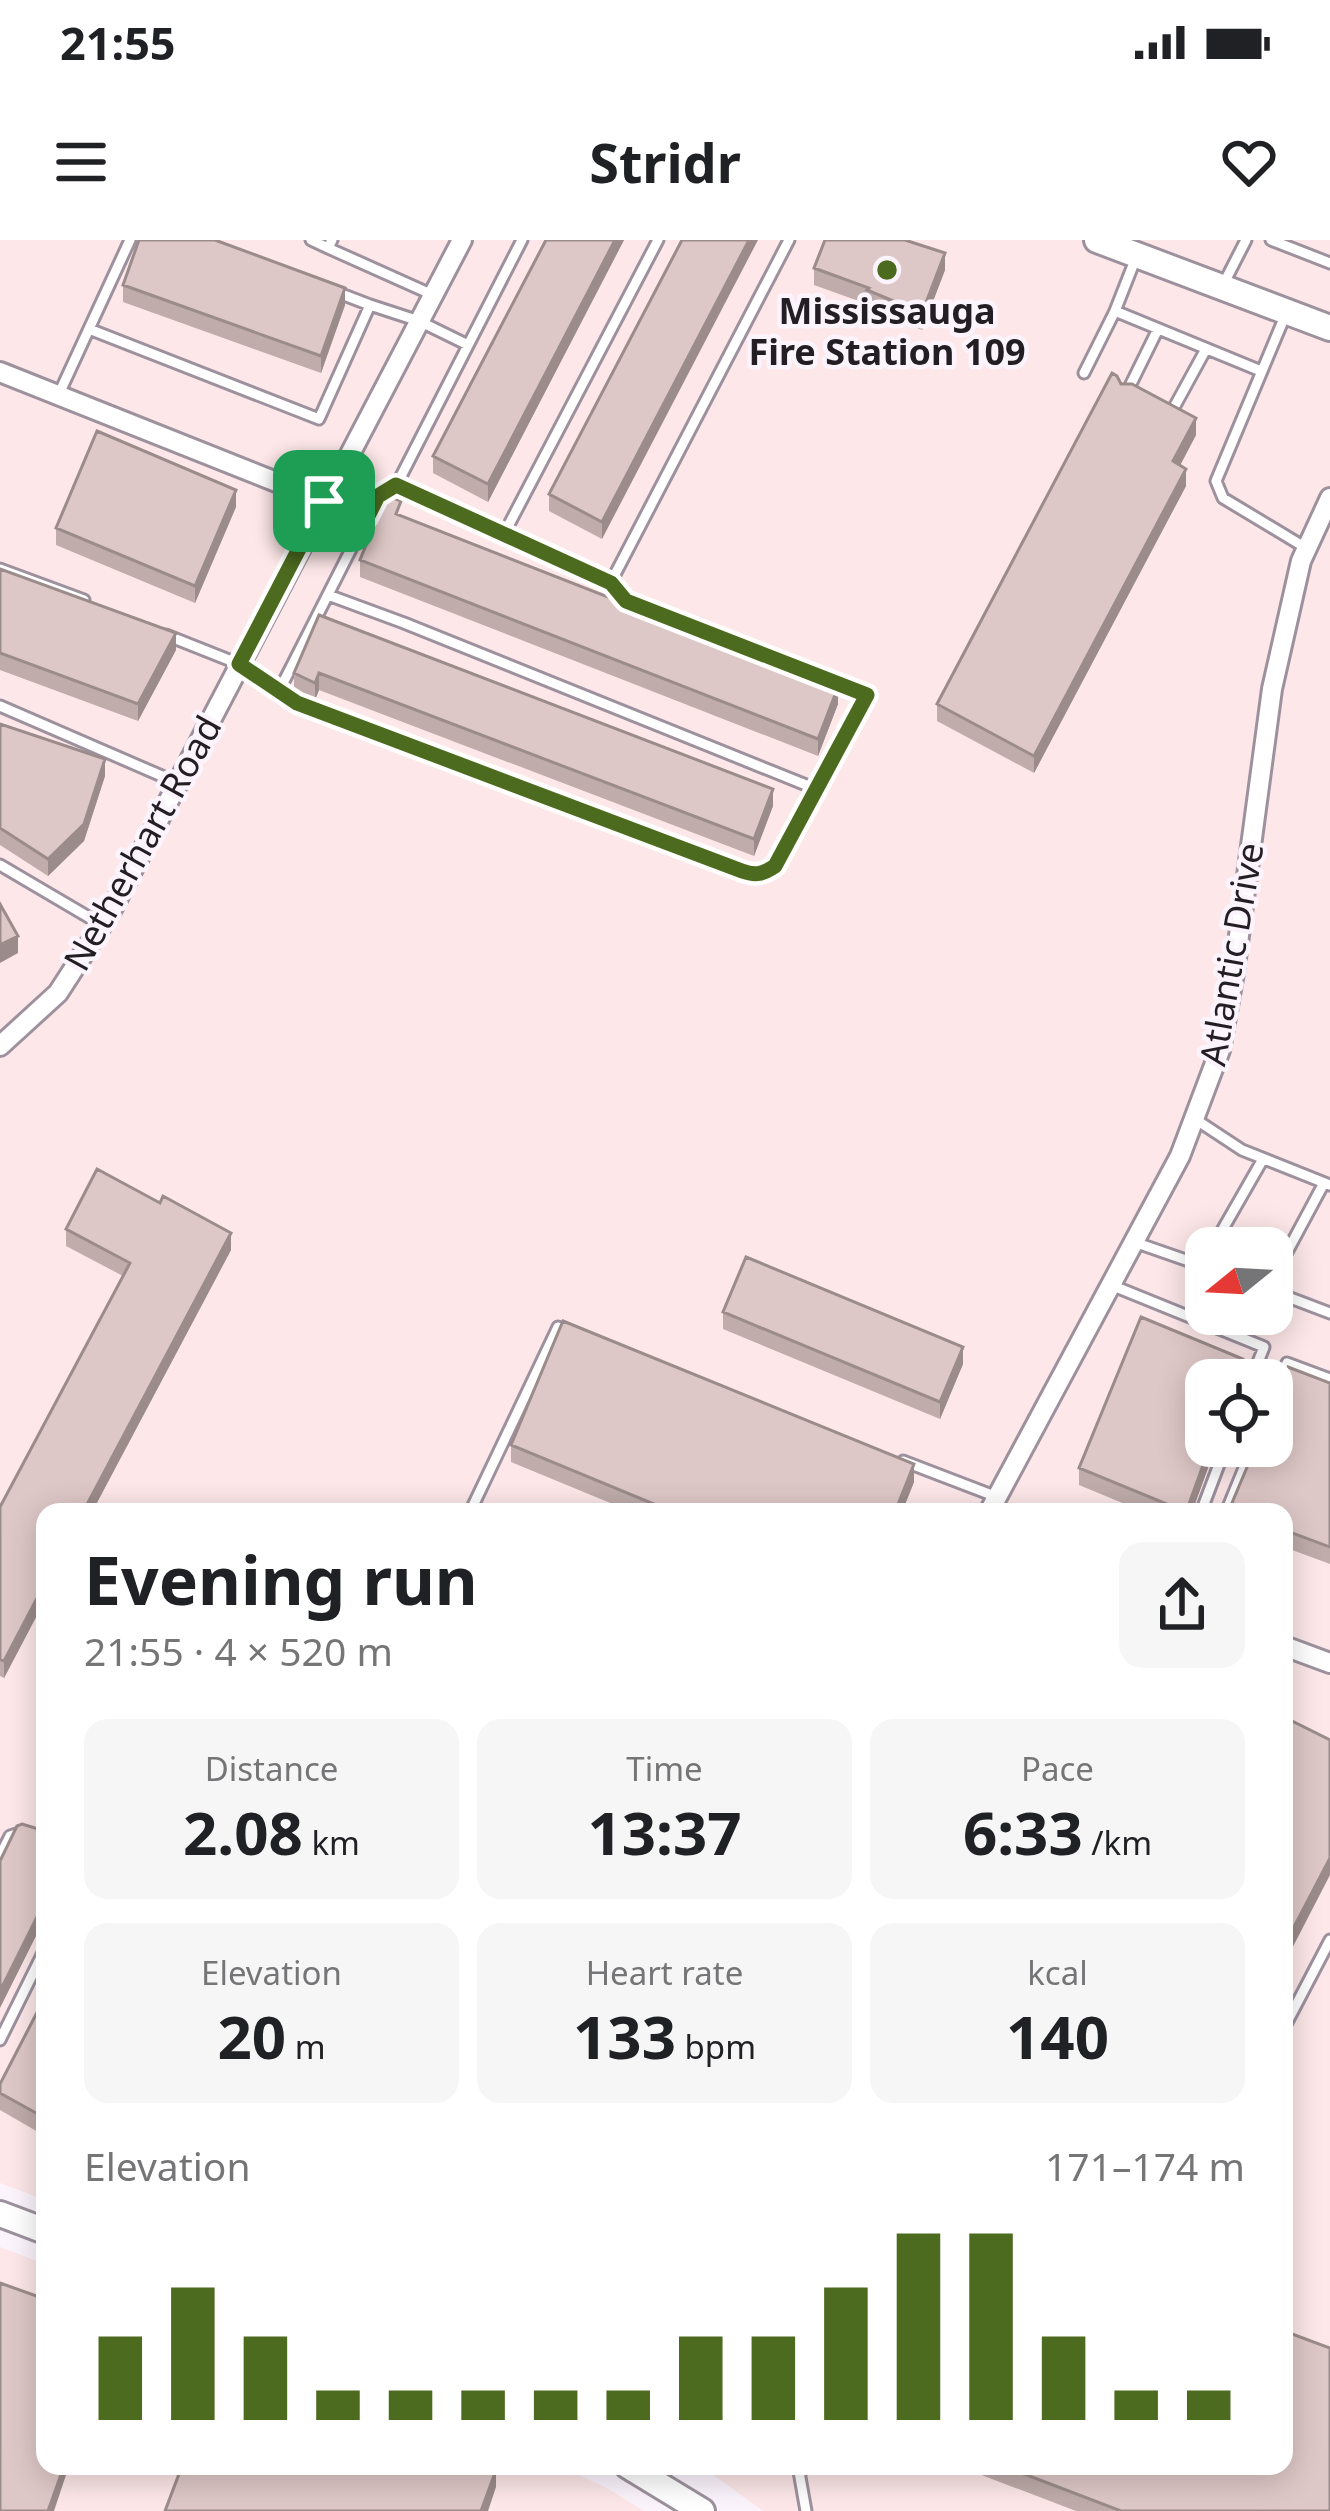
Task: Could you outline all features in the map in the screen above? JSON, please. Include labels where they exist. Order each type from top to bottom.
[{"type":"street","name":"Netherhart Road","points":[[0,1046],[58,993],[102,925],[462,240]]},
{"type":"street","points":[[1097,240],[1330,328]]},
{"type":"street","points":[[0,372],[324,501]]},
{"type":"street","name":"Atlantic Drive","points":[[994,1503],[1180,1156],[1220,1050],[1272,689],[1306,548],[1330,498]]},
{"type":"street","points":[[1293,1655],[1330,1663]]},
{"type":"street","points":[[0,2214],[36,2228]]},
{"type":"street","points":[[643,2475],[702,2511]]},
{"type":"lane","points":[[58,396],[130,240]]},
{"type":"lane","points":[[310,240],[330,244],[433,295]]},
{"type":"lane","points":[[279,691],[378,496],[396,485],[522,240]]},
{"type":"lane","points":[[504,534],[658,240]]},
{"type":"lane","points":[[611,583],[789,240]]},
{"type":"lane","points":[[1222,287],[1246,240]]},
{"type":"lane","points":[[1271,240],[1330,263]]},
{"type":"lane","points":[[1084,374],[1137,255]]},
{"type":"lane","points":[[327,289],[419,321],[468,345]]},
{"type":"lane","points":[[88,329],[319,418],[370,305]]},
{"type":"lane","points":[[1114,311],[1261,371]]},
{"type":"lane","points":[[1286,312],[1216,482],[1223,498],[1306,548]]},
{"type":"lane","points":[[1126,394],[1158,329]]},
{"type":"lane","points":[[1171,413],[1206,349]]},
{"type":"lane","points":[[163,633],[239,664],[297,703],[753,875],[775,866],[867,695],[626,601],[611,583],[396,485]]},
{"type":"lane","points":[[324,501],[367,518]]},
{"type":"lane","points":[[0,569],[100,607]]},
{"type":"lane","points":[[328,596],[816,789]]},
{"type":"lane","points":[[0,706],[178,783]]},
{"type":"lane","points":[[0,865],[102,925]]},
{"type":"lane","points":[[1195,1119],[1242,1150],[1327,1184],[1293,1243]]},
{"type":"lane","points":[[1224,1227],[1263,1159]]},
{"type":"lane","points":[[1134,1242],[1185,1258]]},
{"type":"lane","points":[[1111,1285],[1264,1347],[1259,1359]]},
{"type":"lane","points":[[1293,1299],[1330,1313]]},
{"type":"lane","points":[[474,1503],[558,1327],[580,1336]]},
{"type":"lane","points":[[1293,1365],[1330,1379]]},
{"type":"lane","points":[[887,1455],[989,1503]]},
{"type":"lane","points":[[1205,1503],[1218,1467]]},
{"type":"lane","points":[[1230,1503],[1244,1467]]},
{"type":"lane","points":[[0,1856],[10,1836],[36,1835]]},
{"type":"lane","points":[[1293,2011],[1330,1940]]},
{"type":"lane","points":[[0,2040],[36,1967]]},
{"type":"lane","points":[[800,2475],[806,2511]]},
{"type":"shaded area","points":[[0,240],[1330,240],[1330,2511],[763,2511],[713,2475],[1293,2475],[1293,1503],[36,1503],[36,2197],[0,2183]]},
{"type":"shaded area","points":[[0,2247],[36,2261],[36,2475],[579,2475],[644,2511],[0,2511]]},
{"type":"building","points":[[139,240],[215,240],[345,288],[321,356],[123,285]]},
{"type":"building","points":[[546,240],[615,240],[488,484],[433,456]]},
{"type":"building","points":[[682,240],[749,240],[602,522],[549,494]]},
{"type":"building","points":[[825,240],[905,240],[945,253],[922,313],[814,268]]},
{"type":"building","points":[[1112,373],[1121,384],[1132,384],[1196,418],[1173,461],[1186,469],[1034,756],[937,704]]},
{"type":"building","points":[[97,431],[236,490],[195,586],[56,528]]},
{"type":"building","points":[[386,495],[401,501],[396,514],[838,687],[818,739],[360,560]]},
{"type":"building","points":[[0,569],[176,633],[138,704],[0,653]]},
{"type":"building","points":[[319,615],[773,789],[754,839],[319,673],[315,683],[294,673]]},
{"type":"building","points":[[0,724],[105,759],[84,824],[48,859],[0,828]]},
{"type":"building","points":[[0,904],[18,936],[0,945]]},
{"type":"building","points":[[97,1169],[160,1203],[163,1196],[231,1233],[88,1503],[36,1503],[36,1600],[4,1661],[0,1659],[0,1507],[130,1263],[66,1229]]},
{"type":"building","points":[[746,1257],[963,1347],[940,1402],[723,1312]]},
{"type":"building","points":[[1141,1317],[1243,1359],[1185,1359],[1185,1467],[1202,1467],[1189,1503],[1164,1503],[1079,1468]]},
{"type":"building","points":[[563,1321],[914,1464],[899,1503],[651,1503],[511,1445]]},
{"type":"building","points":[[1293,1369],[1330,1383],[1330,1547],[1293,1533],[1293,1503],[1232,1503],[1247,1467],[1293,1467]]},
{"type":"building","points":[[1293,1722],[1330,1740],[1330,1858],[1293,1929]]},
{"type":"building","points":[[17,1826],[36,1828],[36,1919],[0,1991],[0,1861]]},
{"type":"building","points":[[36,2014],[36,2113],[0,2093],[0,2084]]},
{"type":"building","points":[[0,2283],[36,2296],[36,2475],[61,2475],[48,2511],[0,2511]]},
{"type":"building","points":[[1293,2334],[1330,2348],[1330,2511],[1121,2511],[1027,2475],[1293,2475]]},
{"type":"building","points":[[179,2475],[494,2475],[481,2511],[165,2511]]},
{"type":"place","name":"Mississauga Fire Station 109","points":[[887,270]]},
{"type":"route","points":[[396,485],[611,583],[626,601],[867,695],[775,866],[753,875],[742,871],[297,703],[239,664],[324,501],[367,518],[378,496],[396,485]]}]
